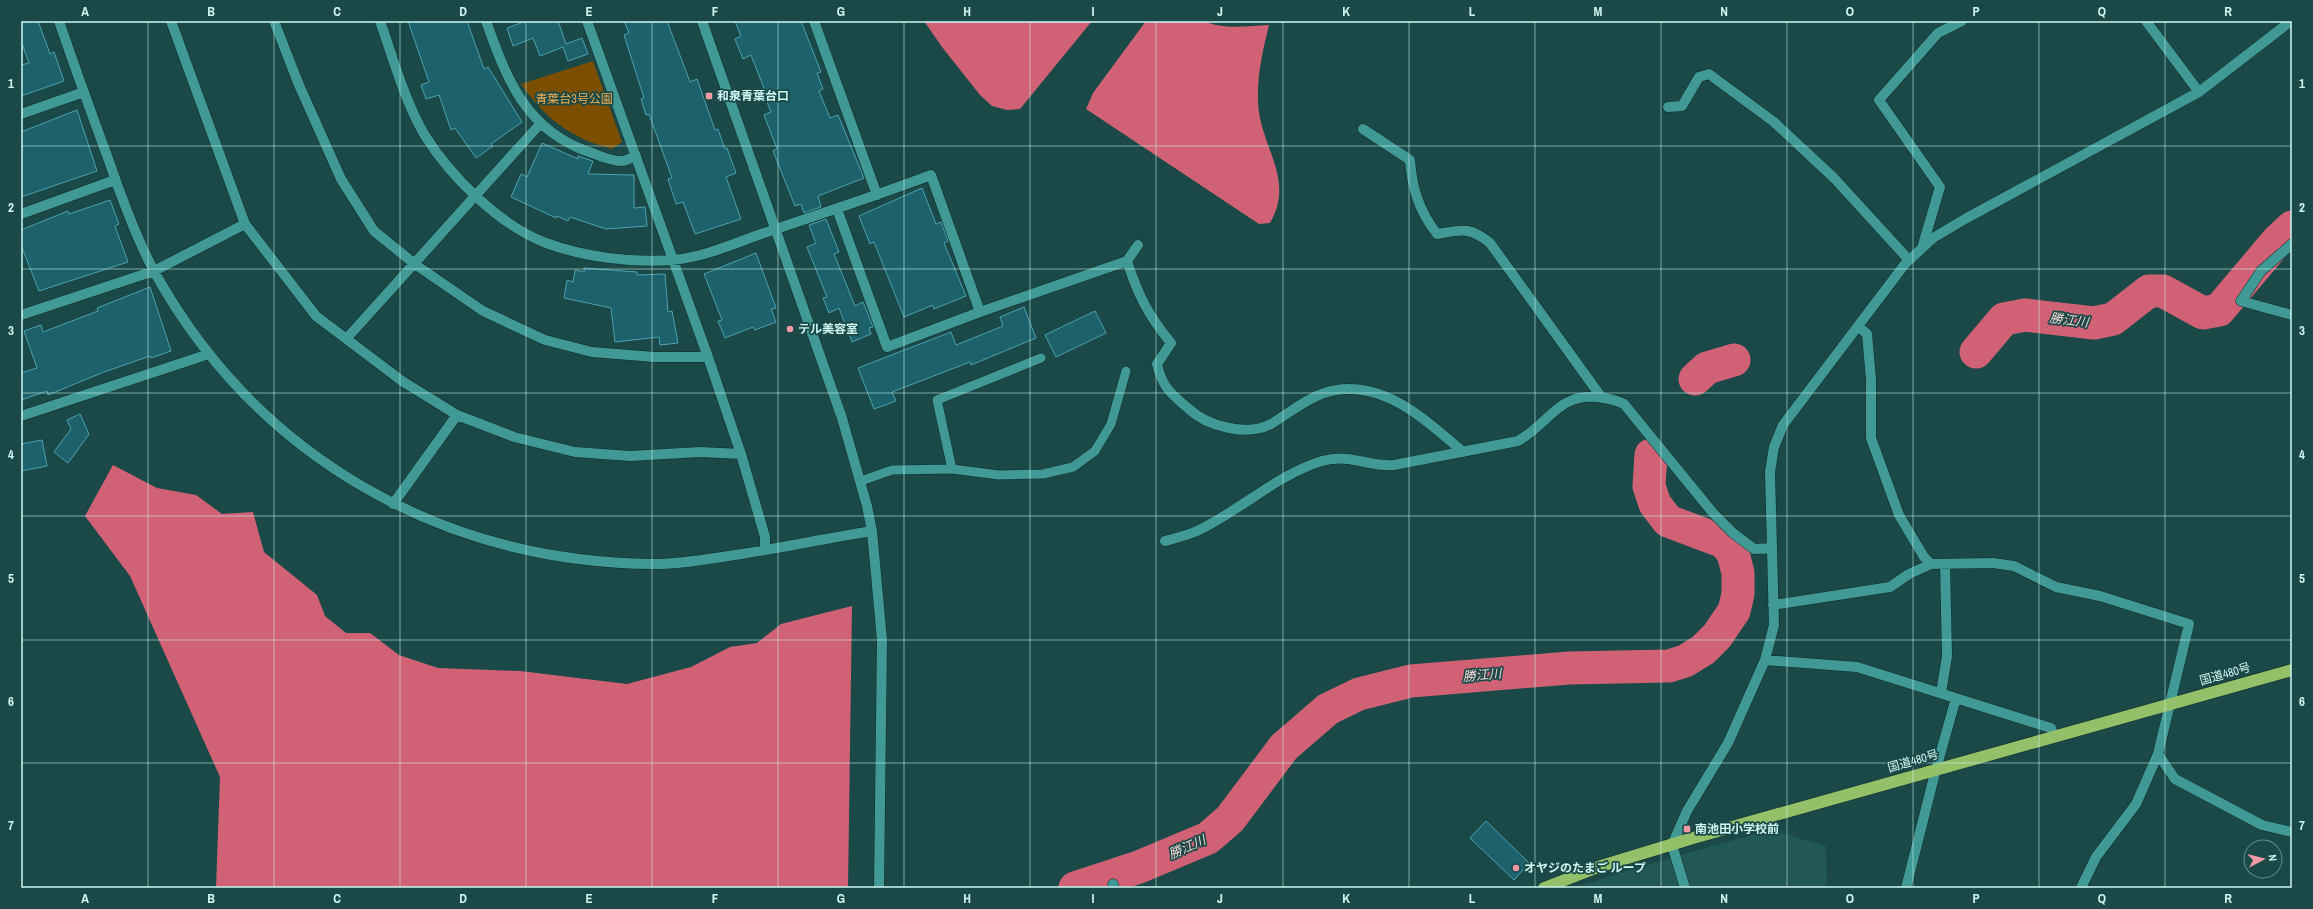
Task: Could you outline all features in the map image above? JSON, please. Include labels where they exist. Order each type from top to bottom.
[{"type":"highway","name":"国道480号","points":[[1544,888],[1601,866],[1672,845],[1936,769],[2292,670]]},
{"type":"street","points":[[59,21],[115,180],[154,271],[179,313],[209,354],[243,392],[284,431],[328,464],[393,504],[474,537],[514,549],[563,557],[657,564],[698,561],[872,531]]},
{"type":"street","points":[[171,21],[246,224],[316,316],[402,380],[457,415],[514,437],[575,452],[630,456],[700,452],[741,454]]},
{"type":"street","points":[[274,21],[299,85],[341,179],[374,231],[416,264],[483,311],[546,340],[592,352],[654,358],[708,357]]},
{"type":"street","points":[[380,21],[407,98],[424,133],[446,166],[474,196],[507,221],[545,242],[618,259],[673,260],[714,250],[776,230],[931,175],[980,312]]},
{"type":"street","points":[[486,21],[511,84],[540,124],[557,137],[578,148],[600,156],[621,161],[636,156]]},
{"type":"street","points":[[587,21],[708,357],[741,454],[765,537],[765,550]]},
{"type":"street","points":[[814,21],[877,195]]},
{"type":"street","points":[[1922,248],[1940,187],[1879,100],[1938,33],[1962,21]]},
{"type":"street","points":[[2146,21],[2199,92]]},
{"type":"street","points":[[1685,888],[1672,845],[1687,810],[1728,743],[1764,660],[1774,625],[1770,472],[1774,447],[1783,425],[1909,260],[1933,238],[1966,218],[2199,92],[2291,21]]},
{"type":"street","points":[[705,22],[842,418],[861,481],[872,531],[882,640],[879,888]]},
{"type":"street","points":[[1668,107],[1682,106],[1699,77],[1709,74],[1774,122],[1834,178],[1909,260]]},
{"type":"street","points":[[21,114],[84,92]]},
{"type":"street","points":[[347,338],[416,264],[474,196],[540,124]]},
{"type":"street","points":[[1363,128],[1410,160],[1412,183],[1418,203],[1425,218],[1437,234],[1462,230],[1477,232],[1490,243],[1602,398]]},
{"type":"street","points":[[21,214],[115,180]]},
{"type":"street","points":[[837,209],[887,347],[980,312],[1127,261],[1138,245]]},
{"type":"street","points":[[21,315],[154,271],[246,224]]},
{"type":"street","points":[[2292,244],[2261,272],[2241,301],[2292,314]]},
{"type":"street","points":[[1127,261],[1138,296],[1156,325],[1171,343],[1157,364],[1160,381],[1197,416],[1231,429],[1249,429],[1269,425],[1303,402],[1324,393],[1348,388],[1372,391],[1394,401],[1426,420],[1463,452]]},
{"type":"street","points":[[1858,326],[1867,334],[1871,378],[1871,438],[1899,515],[1924,557],[1931,564]]},
{"type":"street","points":[[21,416],[209,354]]},
{"type":"street","points":[[1165,541],[1197,531],[1294,473],[1323,461],[1346,457],[1379,466],[1463,452],[1518,440],[1530,434],[1568,400],[1583,396],[1613,399],[1624,404],[1713,512],[1733,533],[1754,549],[1772,548]]},
{"type":"street","points":[[393,504],[457,415]]},
{"type":"street","points":[[1773,605],[1890,587],[1909,574],[1931,564],[1993,563],[2014,566],[2056,587],[2100,596],[2189,624],[2158,754],[2136,804],[2096,857],[2081,888]]},
{"type":"street","points":[[1941,693],[1947,656],[1946,564]]},
{"type":"street","points":[[1764,660],[1856,667],[2050,728],[2054,736]]},
{"type":"street","points":[[1906,888],[1936,769],[1956,698]]},
{"type":"street","points":[[2158,754],[2175,779],[2262,825],[2292,832]]},
{"type":"lane","points":[[952,469],[937,400],[1041,358]]},
{"type":"lane","points":[[861,481],[892,470],[952,469],[1014,475],[1043,474],[1073,467],[1095,451],[1111,424],[1126,372]]},
{"type":"path","points":[[1281,22],[1285,21]]},
{"type":"shaded area","points":[[924,21],[1092,21],[1020,109],[1007,110],[992,106],[980,95],[942,47]]},
{"type":"shaded area","points":[[1146,21],[1204,21],[1219,26],[1244,27],[1269,25],[1258,81],[1258,101],[1264,133],[1278,176],[1279,191],[1277,207],[1270,223],[1259,224],[1086,109],[1093,93]]},
{"type":"shaded area","points":[[113,465],[157,488],[196,495],[222,514],[253,512],[264,552],[317,595],[325,616],[346,633],[370,633],[399,655],[438,668],[520,671],[627,684],[691,667],[730,647],[757,643],[781,624],[852,606],[848,888],[216,888],[220,777],[130,576],[85,516]]},
{"type":"shaded area","points":[[1771,830],[1826,846],[1827,888],[1572,888],[1683,854]]},
{"type":"green space","name":"青葉台3号公園","points":[[593,61],[622,142],[612,149],[584,139],[560,126],[540,107],[521,84]]},
{"type":"building","points":[[27,21],[38,21],[50,54],[54,52],[64,81],[21,96],[21,65],[29,63],[21,41],[21,23]]},
{"type":"building","points":[[408,21],[467,21],[484,69],[488,67],[522,122],[491,144],[493,146],[476,158],[455,128],[451,130],[439,95],[426,99],[421,85],[429,82]]},
{"type":"building","points":[[526,21],[558,21],[566,44],[582,38],[588,54],[568,61],[563,47],[540,56],[533,38],[513,46],[507,28]]},
{"type":"building","points":[[624,21],[667,21],[690,82],[697,79],[715,130],[718,129],[725,149],[727,148],[736,173],[726,177],[741,219],[695,234],[683,202],[676,204],[668,179],[672,178],[649,114],[646,115],[641,99],[644,98],[624,35],[629,33]]},
{"type":"building","points":[[735,21],[801,21],[821,72],[817,73],[823,89],[819,91],[830,118],[838,115],[864,178],[818,196],[821,207],[804,213],[801,204],[795,206],[773,151],[777,149],[764,115],[771,112],[767,102],[769,101],[751,55],[743,59],[735,39],[741,36]]},
{"type":"building","points":[[77,110],[97,171],[21,197],[21,132]]},
{"type":"building","points":[[542,143],[578,159],[578,156],[593,161],[588,174],[634,175],[634,208],[645,207],[647,226],[606,229],[570,217],[568,221],[557,216],[556,218],[511,197],[521,174],[527,177]]},
{"type":"building","points":[[922,188],[936,224],[941,222],[948,241],[944,243],[966,296],[934,309],[933,305],[904,317],[874,242],[870,244],[859,216]]},
{"type":"building","points":[[110,200],[119,224],[115,226],[128,262],[39,291],[21,245],[21,230],[68,211],[69,214]]},
{"type":"building","points":[[826,219],[839,252],[834,254],[855,306],[863,302],[873,327],[869,328],[871,334],[852,342],[839,308],[829,313],[823,298],[827,297],[807,247],[816,243],[809,225]]},
{"type":"building","points":[[756,253],[776,308],[771,309],[776,322],[755,330],[753,327],[725,338],[718,321],[722,320],[704,274]]},
{"type":"building","points":[[584,268],[637,272],[637,275],[665,274],[668,312],[672,311],[678,343],[660,345],[659,337],[615,342],[611,308],[564,298],[567,280],[573,282],[575,270],[584,272]]},
{"type":"building","points":[[150,287],[171,351],[151,358],[150,356],[104,372],[48,395],[47,391],[21,400],[21,373],[37,368],[24,331],[41,325],[43,332],[98,311],[97,308]]},
{"type":"building","points":[[1024,307],[1036,338],[971,365],[970,362],[892,392],[896,401],[874,409],[858,368],[951,332],[956,345],[1003,326],[1000,317]]},
{"type":"building","points":[[1095,311],[1106,333],[1056,357],[1045,335]]},
{"type":"building","points":[[80,414],[89,434],[68,463],[54,452],[71,429],[67,420]]},
{"type":"building","points":[[42,440],[47,466],[21,471],[21,444]]},
{"type":"building","points":[[1486,821],[1529,863],[1514,880],[1470,838]]},
{"type":"waterway","name":"勝江川","points":[[1976,352],[2004,319],[2025,315],[2094,323],[2113,319],[2149,291],[2163,291],[2203,313],[2219,310],[2278,240],[2292,227]]},
{"type":"waterway","name":"勝江川","points":[[1695,379],[1707,368],[1734,360]]},
{"type":"waterway","name":"勝江川","points":[[1075,888],[1139,867],[1208,838],[1230,819],[1284,747],[1328,709],[1359,694],[1411,681],[1569,668],[1669,666],[1685,661],[1703,650],[1717,636],[1734,611],[1738,594],[1738,573],[1733,553],[1724,542],[1668,521],[1655,504],[1649,486],[1651,455]]},
{"type":"place","name":"和泉青葉台口","points":[[709,96]]},
{"type":"place","name":"テル美容室","points":[[790,329]]},
{"type":"place","name":"南池田小学校前","points":[[1687,829]]},
{"type":"place","name":"オヤジのたまご ループ","points":[[1516,868]]}]
